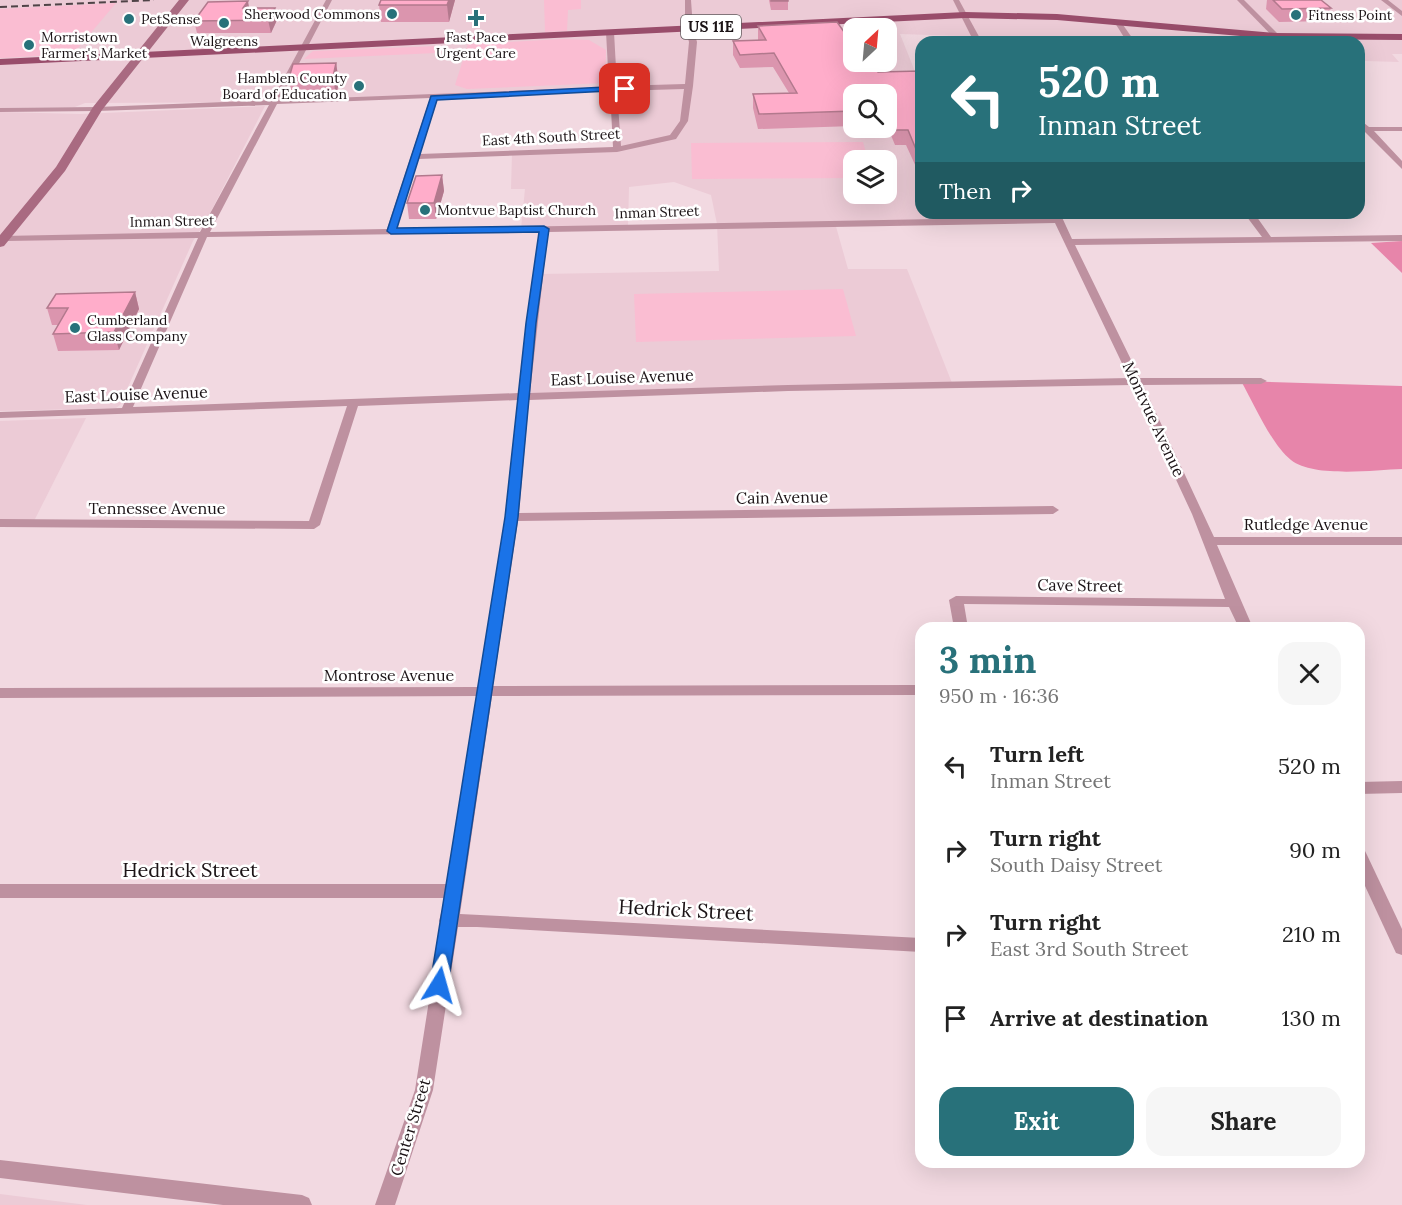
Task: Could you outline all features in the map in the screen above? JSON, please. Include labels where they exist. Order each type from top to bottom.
[{"type":"main road","points":[[3,240],[61,169],[98,110],[138,55],[184,0]]},
{"type":"main road","name":"US 11E","points":[[0,62],[965,15],[1057,17],[1249,36]]},
{"type":"main road","name":"US 11E","points":[[1365,38],[1402,37]]},
{"type":"street","points":[[126,411],[204,234],[329,0]]},
{"type":"street","points":[[0,110],[98,110],[689,86],[693,42],[689,28],[688,0]]},
{"type":"street","points":[[956,0],[975,36]]},
{"type":"street","points":[[1240,0],[1276,36]]},
{"type":"street","points":[[1384,0],[1402,14]]},
{"type":"street","points":[[1119,23],[1127,36]]},
{"type":"street","points":[[610,32],[617,149]]},
{"type":"street","name":"East 4th South Street","points":[[414,157],[617,149],[673,137],[682,126],[689,86]]},
{"type":"street","points":[[391,231],[434,98]]},
{"type":"street","points":[[1365,129],[1402,129]]},
{"type":"street","points":[[1365,131],[1402,165]]},
{"type":"street","name":"Inman Street","points":[[3,240],[938,219]]},
{"type":"street","name":"Montvue Avenue","points":[[1058,219],[1137,380],[1211,541],[1233,603],[1243,622]]},
{"type":"street","points":[[1254,219],[1269,240]]},
{"type":"street","name":"Center Street","points":[[385,1205],[424,1090],[448,921],[512,517],[544,229]]},
{"type":"street","points":[[1070,242],[1402,238]]},
{"type":"street","name":"East Louise Avenue","points":[[0,416],[789,387],[1137,380],[1260,381]]},
{"type":"street","name":"Tennessee Avenue","points":[[0,524],[314,525],[353,404]]},
{"type":"street","name":"Cain Avenue","points":[[512,517],[1053,510]]},
{"type":"street","name":"Rutledge Avenue","points":[[1211,541],[1402,541]]},
{"type":"street","name":"Cave Street","points":[[960,622],[956,600],[1233,603]]},
{"type":"street","name":"Montrose Avenue","points":[[0,693],[915,690]]},
{"type":"street","points":[[1365,788],[1402,787]]},
{"type":"street","points":[[1365,868],[1402,948]]},
{"type":"street","name":"Hedrick Street","points":[[0,891],[453,891]]},
{"type":"street","name":"Hedrick Street","points":[[448,921],[477,920],[915,945]]},
{"type":"street","points":[[0,1168],[302,1205]]},
{"type":"shaded area","points":[[0,0],[1402,0],[1402,54],[1392,54],[1399,62],[1365,61],[1365,36],[900,34],[915,72],[915,219],[1047,220],[835,223],[848,269],[907,269],[952,383],[524,398],[540,274],[719,271],[717,224],[711,195],[674,182],[629,187],[628,227],[521,229],[525,189],[511,189],[512,153],[616,149],[612,90],[286,102],[85,103],[75,107],[0,108]]},
{"type":"shaded area","points":[[544,0],[581,0],[581,9],[568,10],[567,31],[545,32]]},
{"type":"shaded area","points":[[116,3],[73,54],[0,58],[0,9]]},
{"type":"shaded area","points":[[563,39],[589,40],[606,50],[605,83],[467,89],[455,85],[468,44]]},
{"type":"shaded area","points":[[440,46],[437,53],[304,59],[313,51]]},
{"type":"shaded area","points":[[265,106],[206,221],[193,241],[120,405],[116,408],[0,411],[0,112],[80,114]]},
{"type":"shaded area","points":[[863,142],[865,150],[843,150],[843,178],[692,179],[691,143]]},
{"type":"shaded area","points":[[1402,241],[1402,273],[1371,243]]},
{"type":"shaded area","points":[[843,289],[856,336],[636,342],[634,294]]},
{"type":"shaded area","points":[[1241,381],[1402,386],[1402,469],[1345,472],[1301,466],[1291,460],[1277,444]]},
{"type":"shaded area","points":[[86,418],[33,523],[0,523],[0,421]]},
{"type":"shaded area","points":[[0,1194],[87,1205],[0,1205]]},
{"type":"building","points":[[381,0],[449,0],[447,5],[379,5]]},
{"type":"building","points":[[1273,0],[1321,0],[1331,8],[1282,9]]},
{"type":"building","points":[[248,1],[243,8],[275,8],[268,20],[194,21],[208,2]]},
{"type":"building","points":[[837,22],[843,30],[843,72],[915,71],[915,147],[908,130],[897,130],[897,84],[843,84],[843,111],[759,114],[753,94],[797,93],[774,53],[740,55],[733,41],[766,40],[758,26]]},
{"type":"building","points":[[336,63],[333,77],[289,78],[293,64]]},
{"type":"building","points":[[442,175],[434,203],[407,203],[416,176]]},
{"type":"building","points":[[135,292],[114,332],[53,334],[68,308],[47,308],[56,294]]},
{"type":"railway","points":[[0,7],[154,0]]},
{"type":"place","name":"Sherwood Commons","points":[[392,14]]},
{"type":"place","name":"Fitness Point","points":[[1296,15]]},
{"type":"place","name":"Fast Pace Urgent Care","points":[[476,18]]},
{"type":"place","name":"PetSense","points":[[129,19]]},
{"type":"place","name":"Walgreens","points":[[224,23]]},
{"type":"place","name":"Morristown Farmer's Market","points":[[29,45]]},
{"type":"place","name":"Hamblen County Board of Education","points":[[359,86]]},
{"type":"place","name":"Montvue Baptist Church","points":[[425,210]]},
{"type":"place","name":"Cumberland Glass Company","points":[[75,328]]},
{"type":"route","points":[[439,985],[512,517],[531,323],[540,274],[544,229],[391,231],[434,98],[625,89]]}]
